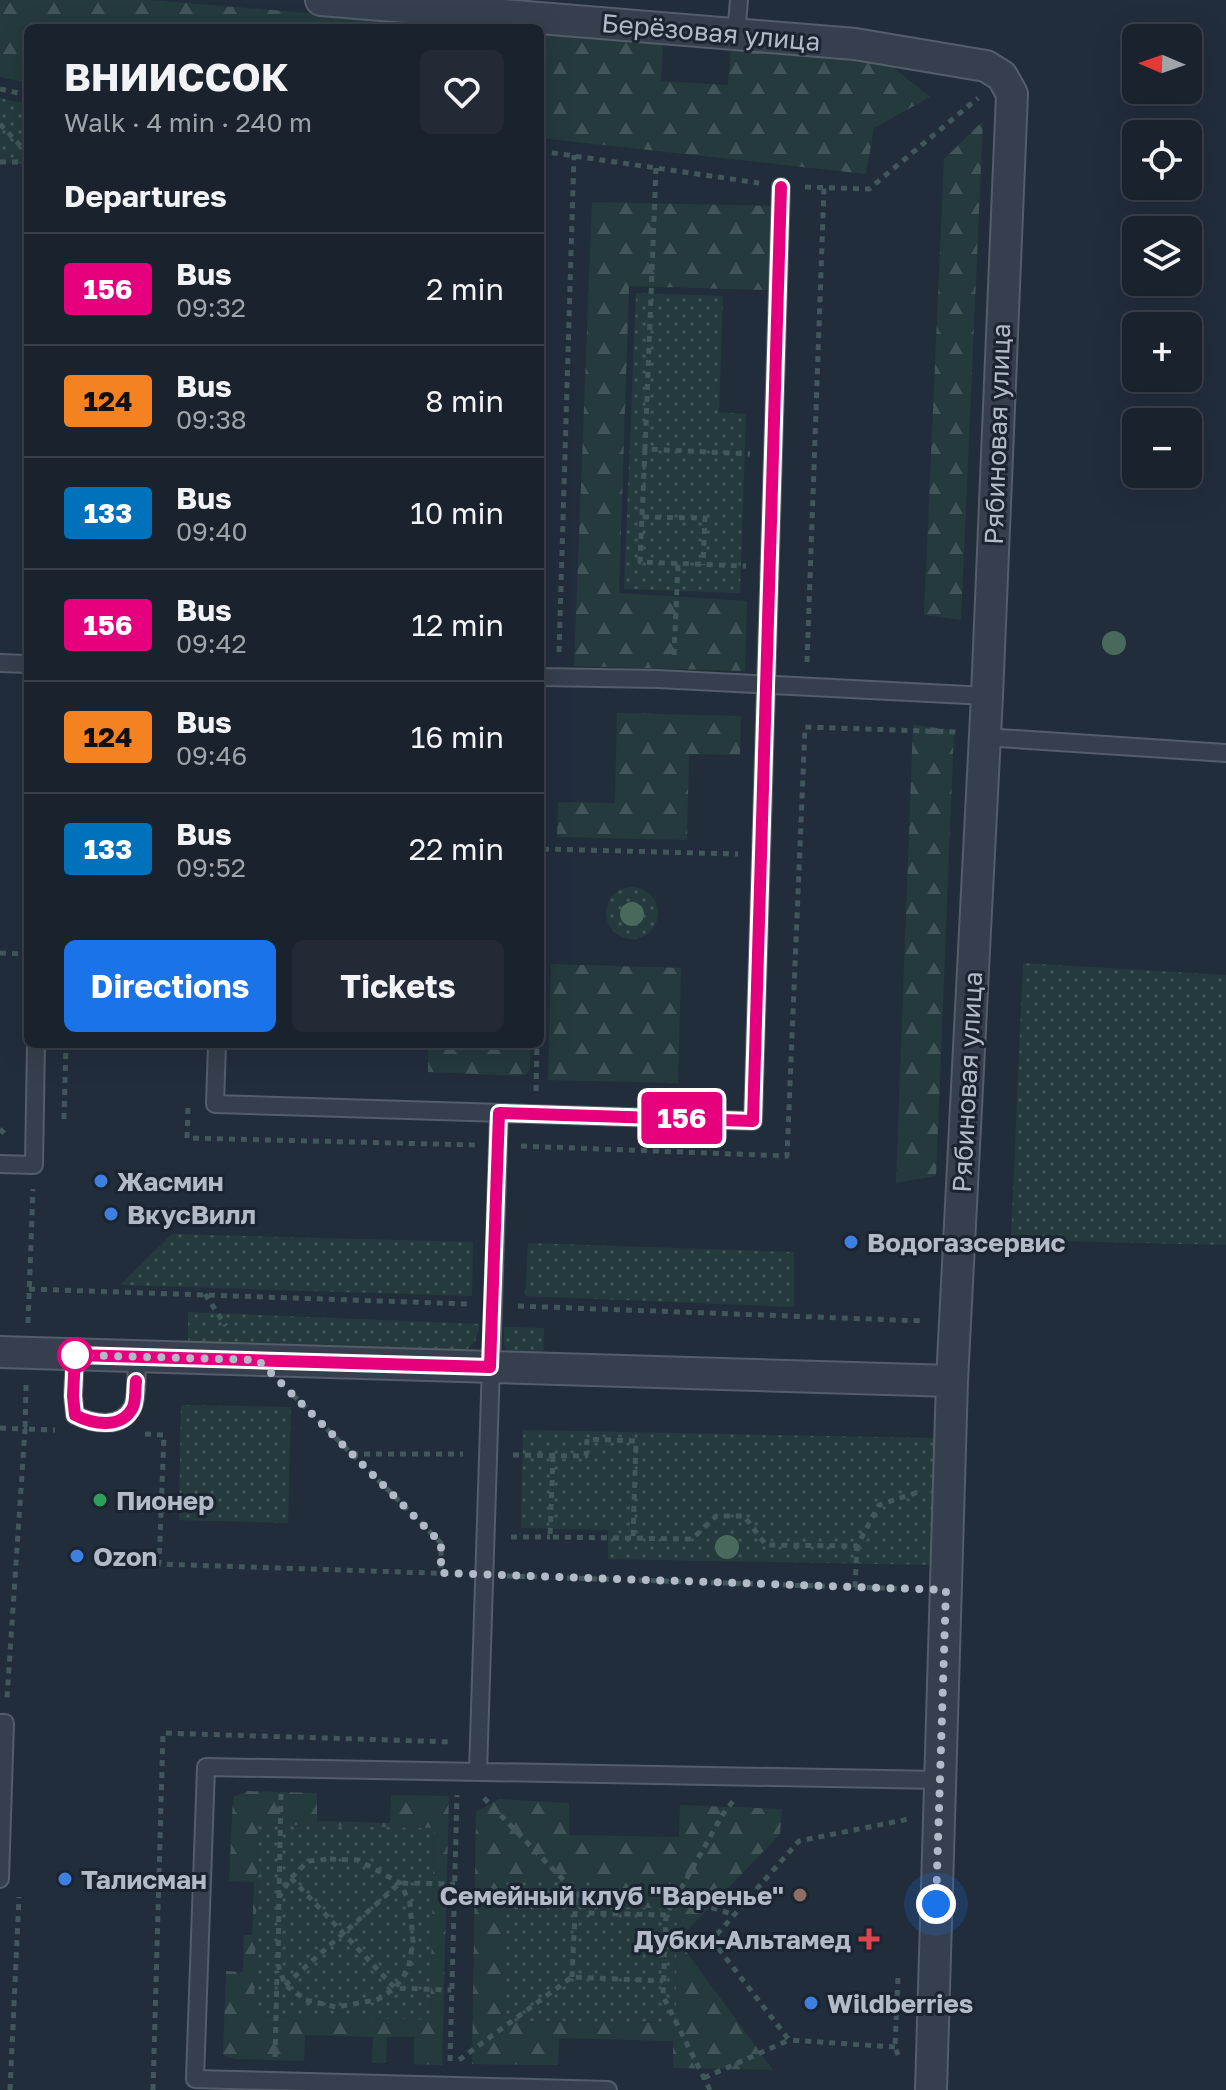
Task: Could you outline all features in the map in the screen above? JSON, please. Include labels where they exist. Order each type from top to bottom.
[{"type":"street","name":"Берёзовая улица","points":[[321,0],[855,44],[986,66],[1002,76]]},
{"type":"street","name":"Рябиновая улица","points":[[931,2090],[952,1381],[987,696],[1012,94],[1002,76]]},
{"type":"street","points":[[14,1352],[952,1381]]},
{"type":"lane","points":[[736,34],[739,0]]},
{"type":"lane","points":[[217,1048],[215,1104],[753,1121],[781,187]]},
{"type":"lane","points":[[0,663],[24,664]]},
{"type":"lane","points":[[544,677],[987,696]]},
{"type":"lane","points":[[984,737],[1226,753]]},
{"type":"lane","points":[[0,1164],[34,1165],[36,1048]]},
{"type":"lane","points":[[478,1772],[499,1113]]},
{"type":"lane","points":[[75,1355],[75,1415],[89,1422],[113,1423],[126,1416],[134,1406],[137,1357]]},
{"type":"lane","points":[[0,1879],[3,1723]]},
{"type":"lane","points":[[608,2090],[195,2079],[206,1767],[940,1780]]},
{"type":"path","points":[[0,89],[24,94]]},
{"type":"path","points":[[0,124],[24,150]]},
{"type":"path","points":[[558,677],[574,155]]},
{"type":"path","points":[[0,162],[24,162]]},
{"type":"path","points":[[656,168],[640,562],[811,568]]},
{"type":"path","points":[[805,727],[824,188]]},
{"type":"path","points":[[645,449],[773,455]]},
{"type":"path","points":[[643,517],[705,518],[703,565]]},
{"type":"path","points":[[674,662],[678,564]]},
{"type":"path","points":[[544,849],[799,855]]},
{"type":"path","points":[[0,953],[24,954]]},
{"type":"path","points":[[536,1086],[537,1048]]},
{"type":"path","points":[[188,1106],[187,1138],[488,1145]]},
{"type":"path","points":[[3,1723],[25,1429],[14,1352],[34,1165]]},
{"type":"path","points":[[258,1360],[441,1543],[441,1573]]},
{"type":"path","points":[[0,1428],[66,1431]]},
{"type":"path","points":[[135,1434],[164,1435],[159,1564],[946,1590]]},
{"type":"path","points":[[352,1454],[586,1456],[587,1439],[636,1441],[633,1538]]},
{"type":"path","points":[[550,1537],[553,1456]]},
{"type":"path","points":[[855,1587],[857,1546],[879,1505],[924,1490]]},
{"type":"path","points":[[502,1537],[692,1539],[716,1516],[744,1516],[766,1545],[857,1546]]},
{"type":"path","points":[[275,2081],[282,1768]]},
{"type":"path","points":[[458,1771],[450,2067],[572,1977],[663,1981]]},
{"type":"path","points":[[458,1771],[576,1893],[588,1913],[666,1915]]},
{"type":"path","points":[[710,2090],[663,1996],[666,1915],[723,1814],[751,1777]]},
{"type":"path","points":[[712,1940],[799,1841],[910,1819]]},
{"type":"path","points":[[279,1897],[291,1878],[308,1861],[330,1859],[358,1860],[400,1883],[455,1884]]},
{"type":"path","points":[[291,1878],[395,1988],[451,1990]]},
{"type":"path","points":[[278,1965],[285,1985],[306,2000],[336,2007],[377,2000],[395,1988],[408,1970],[413,1942],[410,1903],[400,1883]]},
{"type":"path","points":[[285,1985],[400,1883]]},
{"type":"path","points":[[572,1977],[576,1893]]},
{"type":"path","points":[[677,1897],[735,1915]]},
{"type":"path","points":[[666,1937],[712,1940],[789,2040]]},
{"type":"path","points":[[704,2078],[789,2040],[895,2047]]},
{"type":"green space","points":[[0,0],[150,0],[440,24],[24,24],[24,82],[0,77]]},
{"type":"green space","points":[[544,32],[663,43],[661,81],[728,85],[731,48],[889,64],[930,97],[874,128],[866,174],[544,138]]},
{"type":"green space","points":[[0,98],[24,103],[24,164],[0,162]]},
{"type":"green space","points":[[983,121],[961,620],[924,615],[944,159]]},
{"type":"green space","points":[[592,202],[772,206],[768,290],[629,286],[619,593],[747,601],[745,671],[574,666]]},
{"type":"green space","points":[[636,293],[723,296],[719,412],[746,414],[740,593],[624,589]]},
{"type":"green space","points":[[617,713],[741,716],[740,755],[689,754],[687,840],[557,837],[558,802],[615,803]]},
{"type":"green space","points":[[913,725],[954,730],[936,1176],[896,1183]]},
{"type":"green space","points":[[632,887],[650,895],[658,913],[650,931],[632,939],[614,931],[606,913],[614,895]]},
{"type":"green space","points":[[1023,963],[1226,975],[1226,1245],[1011,1240]]},
{"type":"green space","points":[[551,964],[681,968],[678,1083],[548,1080]]},
{"type":"green space","points":[[428,1048],[531,1048],[530,1068],[527,1074],[520,1076],[428,1072]]},
{"type":"green space","points":[[172,1234],[473,1242],[472,1296],[120,1285]]},
{"type":"green space","points":[[528,1243],[794,1252],[794,1307],[525,1296]]},
{"type":"green space","points":[[188,1312],[480,1324],[475,1342],[460,1356],[188,1346]]},
{"type":"green space","points":[[504,1327],[544,1328],[543,1364],[511,1359],[504,1345]]},
{"type":"green space","points":[[181,1405],[291,1407],[288,1523],[179,1520]]},
{"type":"green space","points":[[523,1430],[934,1438],[931,1565],[608,1559],[608,1530],[521,1528]]},
{"type":"green space","points":[[248,1791],[317,1793],[317,1821],[390,1823],[391,1795],[449,1796],[442,2065],[414,2064],[414,2037],[387,2037],[386,2063],[372,2063],[373,2037],[305,2035],[304,2061],[235,2059],[223,2055],[226,1971],[243,1972],[244,1935],[252,1935],[254,1882],[229,1881],[233,1797]],"holes":[[[258,1824],[434,1828],[430,2020],[254,2016]]]},
{"type":"green space","points":[[499,1799],[569,1803],[569,1835],[679,1837],[680,1805],[782,1809],[780,1834],[682,1936],[682,1946],[773,2070],[673,2068],[673,2041],[559,2038],[558,2065],[472,2064],[476,1812]],"holes":[[[504,1878],[597,1879],[596,1906],[677,1909],[676,2023],[502,2021]]]},
{"type":"green space","points":[[258,1824],[434,1828],[430,2020],[254,2016]]},
{"type":"green space","points":[[503,1878],[597,1879],[596,1906],[677,1909],[676,2023],[502,2021]]},
{"type":"bus line","name":"156","points":[[136,1381],[134,1406],[126,1416],[113,1423],[89,1422],[75,1415],[75,1355],[490,1367],[499,1113],[753,1121],[781,187]]},
{"type":"place","name":"Жасмин","points":[[101,1181]]},
{"type":"place","name":"ВкусВилл","points":[[111,1214]]},
{"type":"place","name":"Водогазсервис","points":[[851,1242]]},
{"type":"place","name":"Пионер","points":[[100,1500]]},
{"type":"place","name":"Ozon","points":[[77,1556]]},
{"type":"place","name":"Талисман","points":[[65,1879]]},
{"type":"place","name":"Семейный клуб \"Варенье\"","points":[[800,1895]]},
{"type":"place","name":"Дубки-Альтамед","points":[[869,1939]]},
{"type":"place","name":"Wildberries","points":[[811,2003]]},
{"type":"route","points":[[75,1355],[258,1360],[441,1543],[441,1573],[946,1590],[936,1904]]}]
